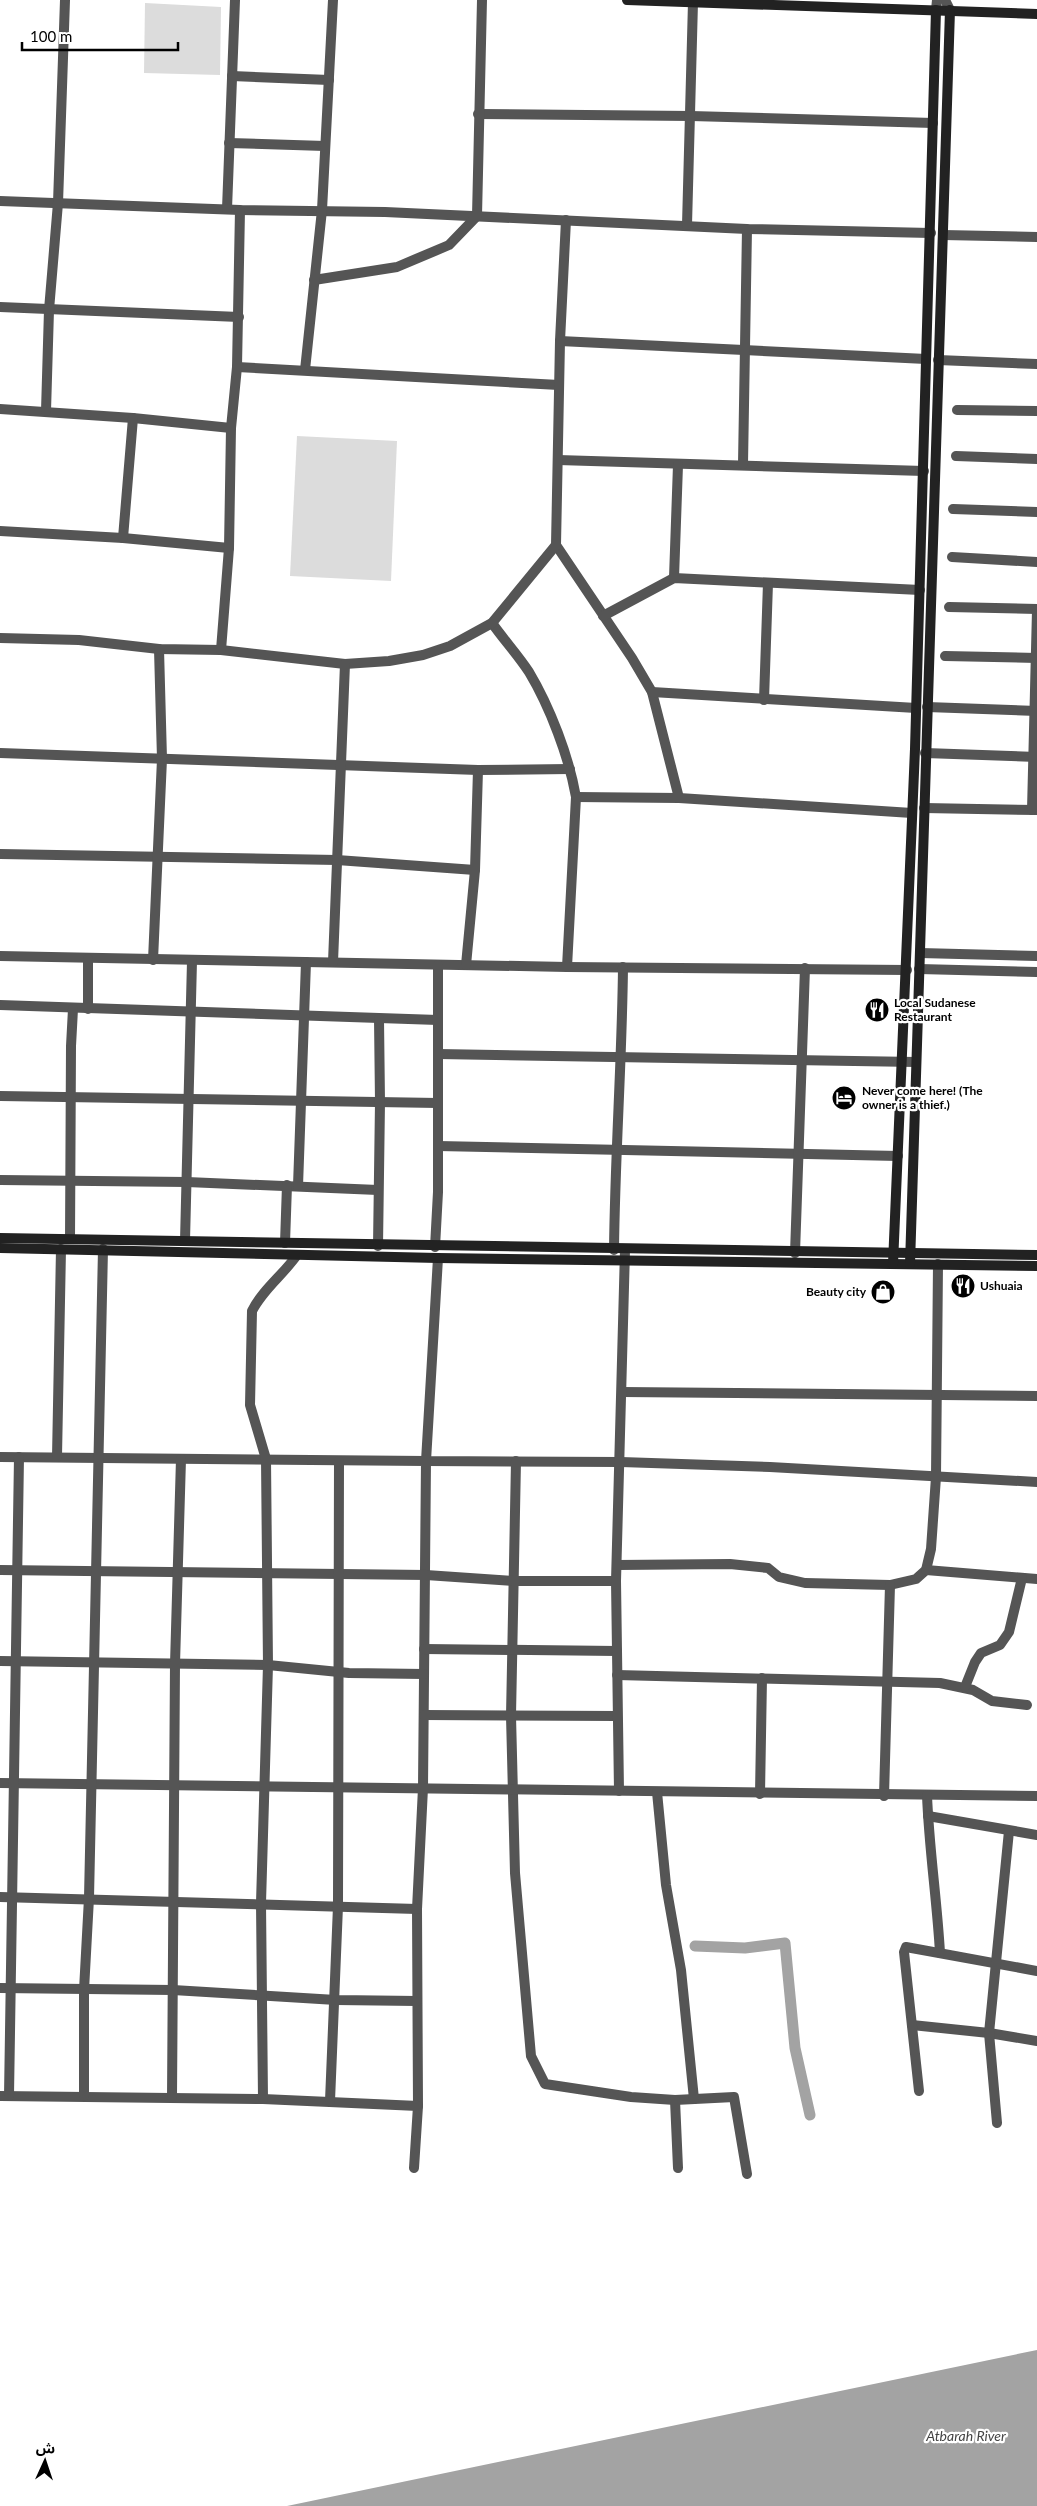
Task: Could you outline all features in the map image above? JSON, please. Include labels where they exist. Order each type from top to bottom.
[{"type":"street","points":[[46,411],[49,310],[58,203],[65,0]]},
{"type":"street","points":[[227,209],[234,0]]},
{"type":"street","points":[[305,370],[322,210],[333,0]]},
{"type":"street","points":[[314,280],[406,264],[449,245],[477,216],[482,0]]},
{"type":"street","points":[[626,0],[937,5],[950,10],[1037,14]]},
{"type":"street","points":[[910,1259],[950,10],[945,0]]},
{"type":"street","points":[[687,225],[693,2]]},
{"type":"street","points":[[893,1259],[907,970],[937,5]]},
{"type":"street","points":[[232,76],[329,80]]},
{"type":"street","points":[[478,114],[691,116],[933,123]]},
{"type":"street","points":[[229,143],[325,146]]},
{"type":"street","points":[[0,201],[240,210],[322,210],[747,229],[931,233]]},
{"type":"street","points":[[222,650],[229,548],[231,428],[237,366],[240,210]]},
{"type":"street","points":[[566,220],[560,341],[556,545],[652,692],[678,798]]},
{"type":"street","points":[[744,464],[747,229]]},
{"type":"street","points":[[943,235],[1037,237]]},
{"type":"street","points":[[0,307],[239,316]]},
{"type":"street","points":[[560,341],[926,359]]},
{"type":"street","points":[[938,360],[1037,364]]},
{"type":"street","points":[[237,366],[559,385]]},
{"type":"street","points":[[0,409],[133,418],[231,428]]},
{"type":"street","points":[[958,410],[1037,411]]},
{"type":"street","points":[[123,538],[133,418]]},
{"type":"street","points":[[956,456],[1037,459]]},
{"type":"street","points":[[558,460],[678,465],[744,464],[924,471]]},
{"type":"street","points":[[674,578],[678,465]]},
{"type":"street","points":[[953,509],[1037,512]]},
{"type":"street","points":[[0,531],[123,538],[229,548]]},
{"type":"street","points":[[922,532],[933,533]]},
{"type":"street","points":[[0,638],[79,640],[159,649],[222,650],[345,664],[388,661],[423,655],[450,646],[492,624],[556,545]]},
{"type":"street","points":[[952,557],[1037,562]]},
{"type":"street","points":[[604,616],[674,578],[920,590]]},
{"type":"street","points":[[764,700],[768,583]]},
{"type":"street","points":[[924,808],[1034,810],[1037,610],[949,607]]},
{"type":"street","points":[[492,624],[529,673],[556,728],[570,769],[576,797],[567,967]]},
{"type":"street","points":[[152,960],[162,759],[159,649]]},
{"type":"street","points":[[946,656],[1036,658]]},
{"type":"street","points":[[333,962],[345,664]]},
{"type":"street","points":[[652,692],[916,708]]},
{"type":"street","points":[[927,707],[1036,710]]},
{"type":"street","points":[[0,753],[478,770],[570,769]]},
{"type":"street","points":[[925,753],[1035,757]]},
{"type":"street","points":[[466,965],[475,870],[478,770]]},
{"type":"street","points":[[576,797],[678,798],[912,813]]},
{"type":"street","points":[[0,854],[337,860],[475,870]]},
{"type":"street","points":[[920,953],[1037,956]]},
{"type":"street","points":[[0,956],[567,967],[907,970]]},
{"type":"street","points":[[88,959],[88,1009]]},
{"type":"street","points":[[185,1241],[192,960]]},
{"type":"street","points":[[298,1186],[306,962]]},
{"type":"street","points":[[434,1247],[438,1146],[438,965]]},
{"type":"street","points":[[614,1250],[616,1151],[622,1058],[623,967]]},
{"type":"street","points":[[795,1252],[805,968]]},
{"type":"street","points":[[919,969],[1037,972]]},
{"type":"street","points":[[0,1005],[438,1020]]},
{"type":"street","points":[[70,1238],[73,1009]]},
{"type":"street","points":[[378,1246],[379,1019]]},
{"type":"street","points":[[438,1054],[916,1062]]},
{"type":"street","points":[[0,1096],[438,1103]]},
{"type":"street","points":[[438,1146],[898,1156]]},
{"type":"street","points":[[0,1180],[187,1182],[378,1190]]},
{"type":"street","points":[[285,1243],[287,1185]]},
{"type":"street","points":[[0,1238],[795,1252],[893,1259]]},
{"type":"street","points":[[0,1248],[625,1262],[910,1259],[1037,1255]]},
{"type":"street","points":[[57,1457],[61,1249]]},
{"type":"street","points":[[84,2096],[84,1990],[89,1898],[103,1249]]},
{"type":"street","points":[[619,1791],[616,1581],[621,1462],[625,1250]]},
{"type":"street","points":[[264,2099],[261,1903],[268,1665],[265,1573],[266,1459],[250,1405],[252,1311],[258,1299],[287,1269],[297,1254]]},
{"type":"street","points":[[414,2168],[418,2106],[418,1909],[423,1788],[426,1461],[438,1258]]},
{"type":"street","points":[[910,1259],[938,1264],[1037,1266]]},
{"type":"street","points":[[617,1564],[730,1564],[768,1568],[779,1577],[797,1582],[890,1585],[913,1581],[926,1570],[931,1548],[936,1477],[938,1264]]},
{"type":"street","points":[[622,1392],[1037,1396]]},
{"type":"street","points":[[0,1457],[621,1462],[770,1467],[1037,1482]]},
{"type":"street","points":[[19,1457],[15,1783],[5,1898],[4,2096],[264,2099],[418,2106]]},
{"type":"street","points":[[172,2098],[175,1664],[181,1459]]},
{"type":"street","points":[[330,2101],[336,2000],[338,1906],[341,1576],[339,1461]]},
{"type":"street","points":[[516,1461],[510,1716],[515,1873],[531,2056],[538,2074],[545,2084],[631,2097],[675,2100],[735,2098],[747,2174]]},
{"type":"street","points":[[0,1570],[265,1573],[341,1576],[426,1575],[514,1581],[616,1581]]},
{"type":"street","points":[[926,1570],[1037,1579]]},
{"type":"street","points":[[965,1687],[975,1662],[981,1653],[1000,1645],[1009,1632],[1022,1578]]},
{"type":"street","points":[[884,1796],[890,1585]]},
{"type":"street","points":[[424,1650],[617,1652]]},
{"type":"street","points":[[0,1661],[268,1665],[424,1674]]},
{"type":"street","points":[[617,1675],[887,1680],[965,1687],[992,1702],[1027,1704]]},
{"type":"street","points":[[760,1794],[762,1678]]},
{"type":"street","points":[[424,1715],[617,1716]]},
{"type":"street","points":[[0,1783],[339,1786],[884,1796],[1037,1796]]},
{"type":"street","points":[[657,1792],[666,1885],[681,1970],[694,2099]]},
{"type":"street","points":[[927,1795],[940,1953]]},
{"type":"street","points":[[928,1816],[1037,1835]]},
{"type":"street","points":[[997,2123],[989,2033],[1010,1831]]},
{"type":"street","points":[[5,1898],[89,1898],[418,1909]]},
{"type":"street","points":[[919,2091],[908,2005],[904,1950],[913,1947],[1037,1971]]},
{"type":"street","points":[[5,1988],[173,1990],[336,2000],[417,2001]]},
{"type":"street","points":[[912,2025],[989,2033],[1037,2041]]},
{"type":"street","points":[[675,2100],[678,2168]]},
{"type":"shaded area","points":[[145,3],[221,7],[220,75],[144,73]]},
{"type":"shaded area","points":[[297,436],[397,441],[391,581],[290,576]]},
{"type":"water","name":"Atbarah River","points":[[1037,2350],[1037,2506],[287,2506]]},
{"type":"waterway","points":[[695,1946],[745,1948],[785,1943],[795,2048],[810,2115]]},
{"type":"place","name":"Local Sudanese Restaurant","points":[[877,1010]]},
{"type":"place","name":"Never come here! (The owner is a thief.)","points":[[844,1098]]},
{"type":"place","name":"Ushuaia","points":[[963,1286]]},
{"type":"place","name":"Beauty city","points":[[883,1292]]}]
